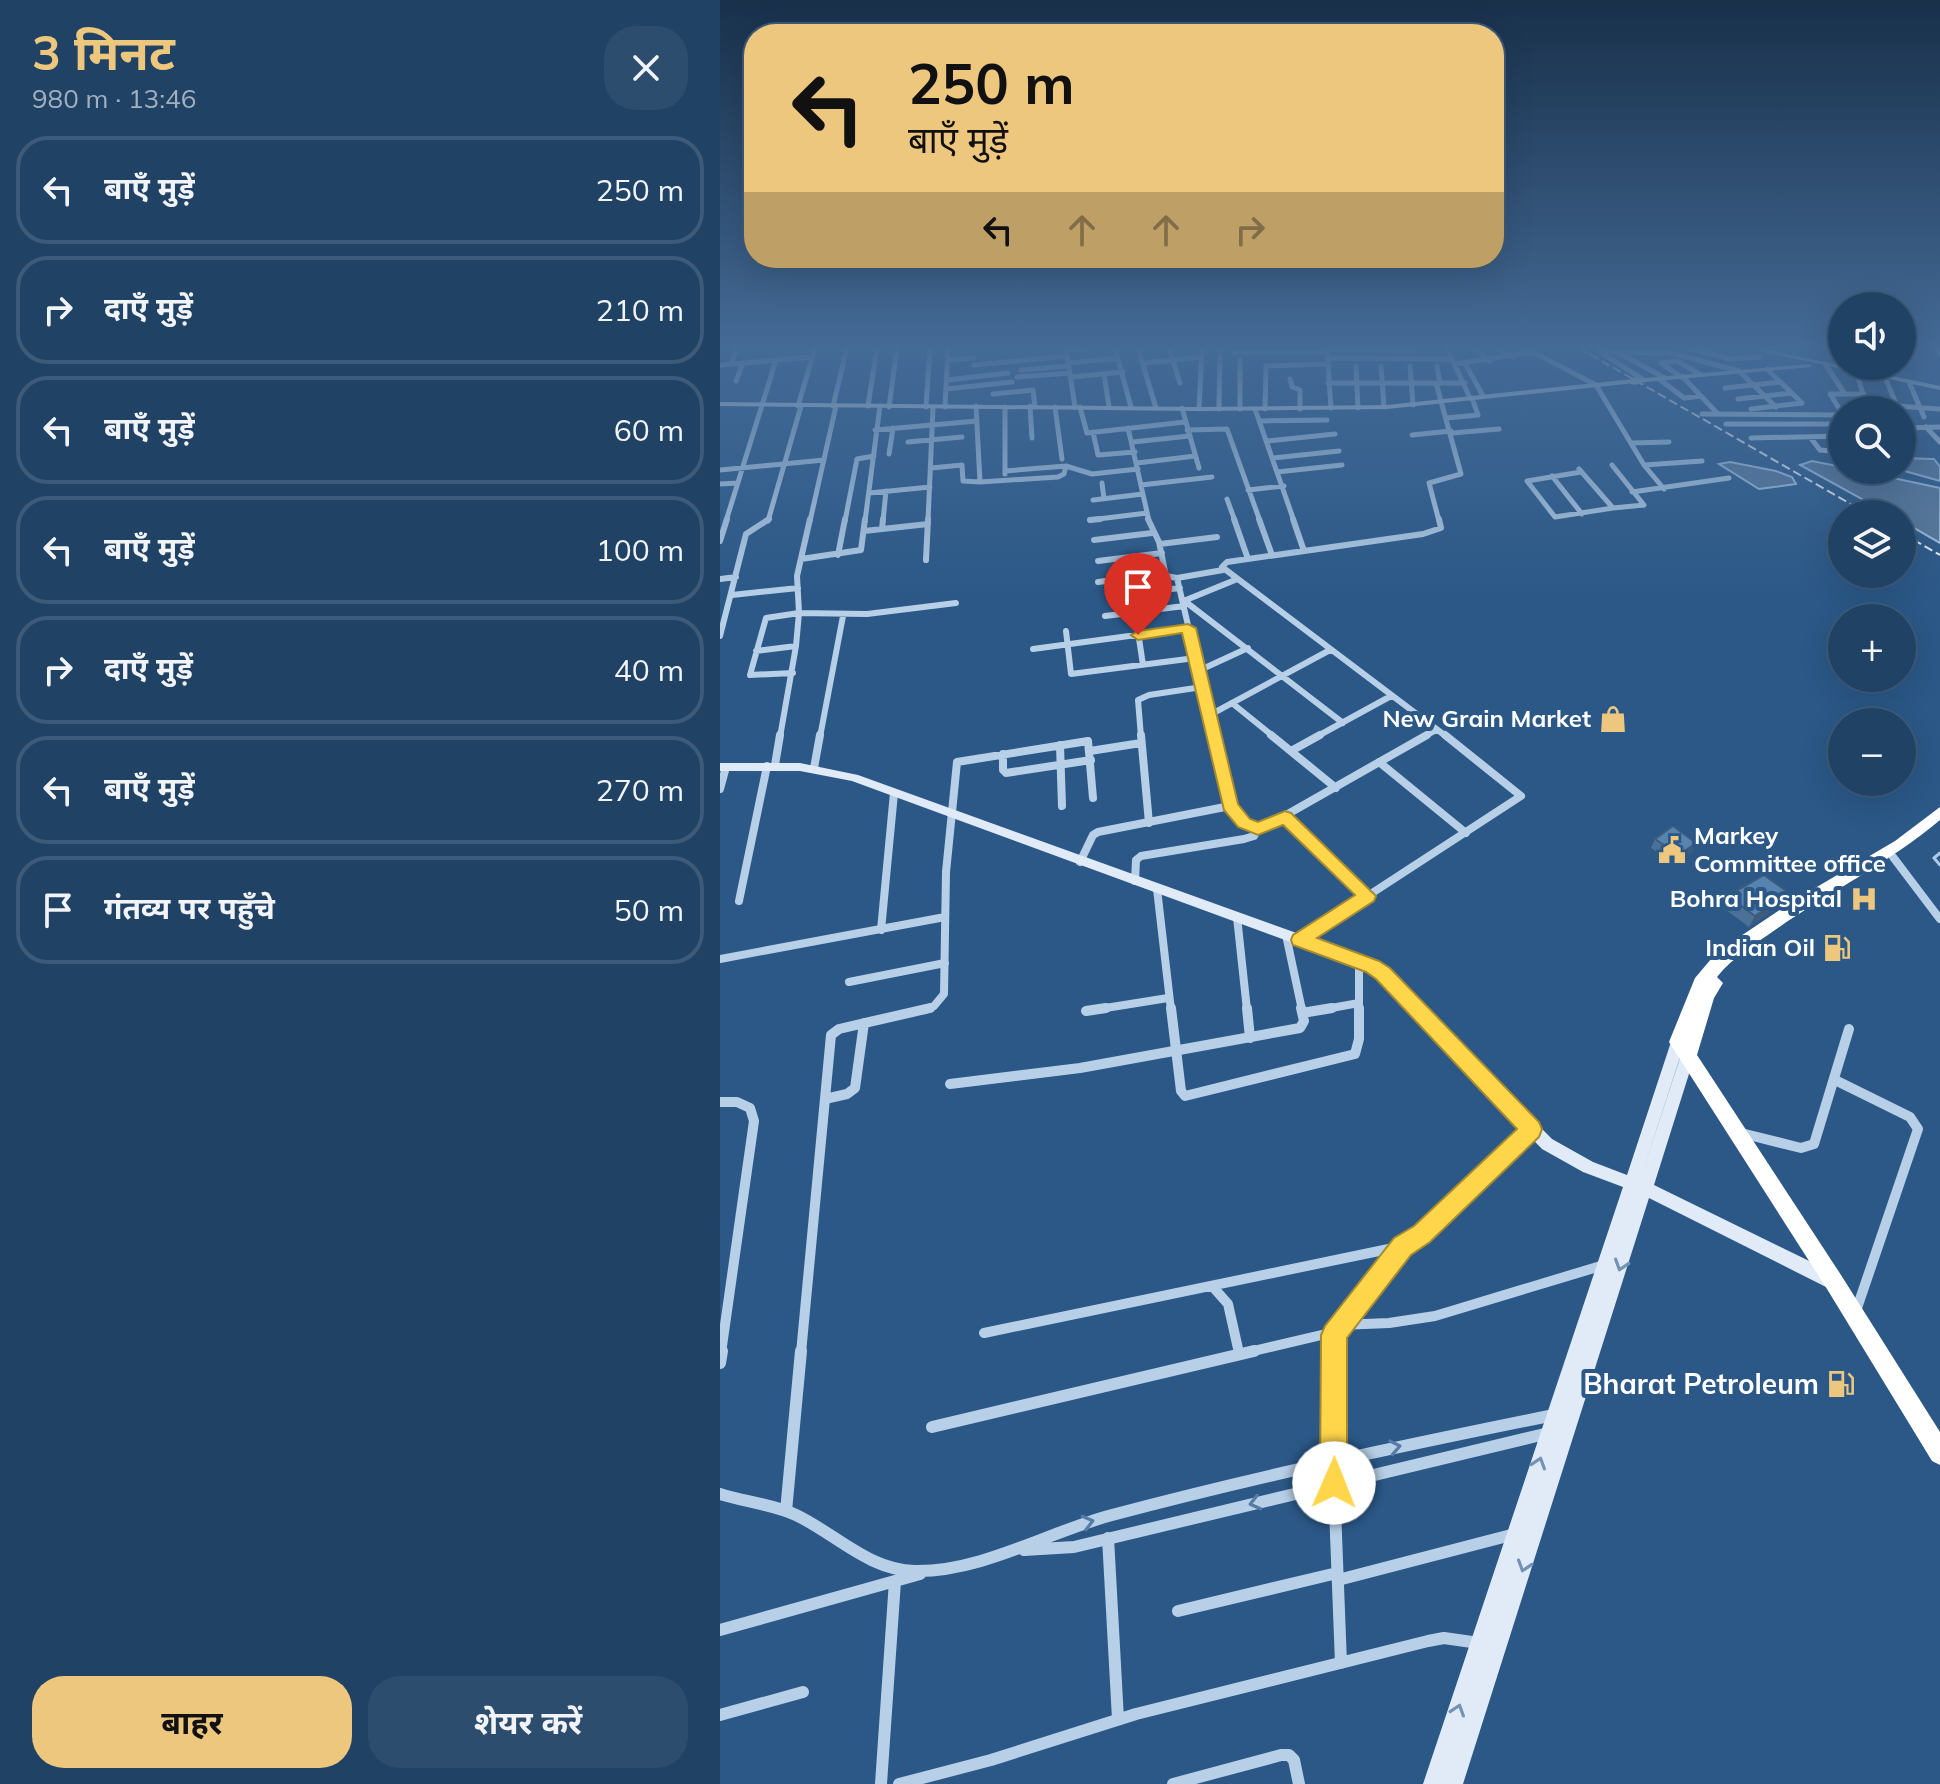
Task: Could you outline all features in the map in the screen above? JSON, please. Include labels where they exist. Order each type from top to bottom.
[{"type":"highway","points":[[1940,812],[1896,851],[1731,963],[1706,986],[1682,1050],[1834,1282],[1940,1453]]},
{"type":"street","points":[[720,541],[753,431]]},
{"type":"street","points":[[720,636],[746,534],[768,523],[794,431]]},
{"type":"street","points":[[739,901],[793,673],[801,559],[830,431]]},
{"type":"street","points":[[801,559],[860,552],[875,431]]},
{"type":"street","points":[[889,454],[892,431]]},
{"type":"street","points":[[926,560],[933,431]]},
{"type":"street","points":[[978,431],[980,482]]},
{"type":"street","points":[[1005,431],[1005,482]]},
{"type":"street","points":[[1032,431],[1032,438]]},
{"type":"street","points":[[1058,431],[1062,459]]},
{"type":"street","points":[[1085,431],[1100,431]]},
{"type":"street","points":[[1129,431],[1152,533],[1160,544],[1168,578],[1223,570],[1516,789],[1521,796],[1300,940]]},
{"type":"street","points":[[1133,442],[1199,431]]},
{"type":"street","points":[[1227,431],[1272,555]]},
{"type":"street","points":[[1264,431],[1304,551]]},
{"type":"street","points":[[1412,435],[1463,431]]},
{"type":"street","points":[[1625,431],[1644,465],[1664,489]]},
{"type":"street","points":[[1785,431],[1789,437]]},
{"type":"street","points":[[1093,432],[1098,455],[1135,452]]},
{"type":"street","points":[[1223,570],[1223,564],[1248,559],[1423,534],[1441,528],[1429,483],[1460,476],[1458,452],[1451,432]]},
{"type":"street","points":[[1188,433],[1199,468]]},
{"type":"street","points":[[1267,441],[1335,434]]},
{"type":"street","points":[[1751,438],[1828,436]]},
{"type":"street","points":[[908,442],[962,437]]},
{"type":"street","points":[[1810,437],[1820,450],[1828,451]]},
{"type":"street","points":[[1631,443],[1669,442]]},
{"type":"street","points":[[1273,458],[1339,451]]},
{"type":"street","points":[[838,555],[857,459],[874,456]]},
{"type":"street","points":[[1005,471],[1066,466],[1092,474],[1195,456]]},
{"type":"street","points":[[720,470],[824,460]]},
{"type":"street","points":[[1644,465],[1702,461]]},
{"type":"street","points":[[931,468],[962,465],[963,481],[1005,482],[1058,477],[1064,474],[1066,466]]},
{"type":"street","points":[[1277,472],[1342,465]]},
{"type":"street","points":[[1612,465],[1644,505],[1553,517],[1527,481],[1580,470],[1613,508]]},
{"type":"street","points":[[1552,476],[1582,514]]},
{"type":"street","points":[[1141,485],[1212,477]]},
{"type":"street","points":[[1632,492],[1729,478]]},
{"type":"street","points":[[720,484],[738,483]]},
{"type":"street","points":[[1102,483],[1104,499]]},
{"type":"street","points":[[1248,490],[1284,486]]},
{"type":"street","points":[[869,493],[930,487]]},
{"type":"street","points":[[882,529],[886,491]]},
{"type":"street","points":[[1093,500],[1143,494]]},
{"type":"street","points":[[1227,499],[1248,559]]},
{"type":"street","points":[[1090,520],[1147,513]]},
{"type":"street","points":[[864,531],[928,524]]},
{"type":"street","points":[[1094,540],[1152,533]]},
{"type":"street","points":[[1160,544],[1217,537]]},
{"type":"street","points":[[1098,561],[1162,553]]},
{"type":"street","points":[[1098,582],[1165,573]]},
{"type":"street","points":[[720,579],[736,577]]},
{"type":"street","points":[[1177,578],[1230,806],[1244,823],[1258,829]]},
{"type":"street","points":[[1108,580],[1113,596],[1180,588]]},
{"type":"street","points":[[1105,616],[1184,602],[1235,580]]},
{"type":"street","points":[[732,595],[798,588]]},
{"type":"street","points":[[1184,602],[1343,723]]},
{"type":"street","points":[[793,673],[752,676],[750,672],[766,618],[799,613],[843,616],[956,603]]},
{"type":"street","points":[[1135,612],[1143,665]]},
{"type":"street","points":[[814,768],[843,616]]},
{"type":"street","points":[[1033,649],[1188,628]]},
{"type":"street","points":[[1066,631],[1071,674],[1195,658]]},
{"type":"street","points":[[756,651],[796,646]]},
{"type":"street","points":[[1198,671],[1248,648]]},
{"type":"street","points":[[1208,716],[1330,650]]},
{"type":"street","points":[[1149,823],[1138,700],[1149,695],[1202,687]]},
{"type":"street","points":[[1291,751],[1391,696]]},
{"type":"street","points":[[1232,703],[1336,788]]},
{"type":"street","points":[[1135,881],[1138,857],[1254,836],[1258,829],[1285,817],[1436,730]]},
{"type":"street","points":[[786,1511],[831,1035],[839,1029],[934,1006],[944,994],[950,813],[957,762],[1088,741],[1093,798]]},
{"type":"street","points":[[1003,754],[1003,770],[1006,773],[1060,765],[1141,743]]},
{"type":"street","points":[[1060,745],[1062,806]]},
{"type":"street","points":[[1379,762],[1466,833]]},
{"type":"street","points":[[720,789],[723,767],[814,768],[894,793],[1359,961],[1383,974],[1532,1129],[1567,1157],[1639,1186],[1834,1282]]},
{"type":"street","points":[[881,930],[894,793]]},
{"type":"street","points":[[1080,862],[1093,835],[1098,832],[1230,806]]},
{"type":"street","points":[[1285,817],[1367,896]]},
{"type":"street","points":[[1896,851],[1940,919]]},
{"type":"street","points":[[1157,889],[1168,998],[1185,1096],[1322,1065],[1355,1054],[1359,1039],[1359,961]]},
{"type":"street","points":[[720,959],[945,917]]},
{"type":"street","points":[[1237,917],[1250,1038]]},
{"type":"street","points":[[950,1084],[1176,1052],[1300,1028],[1304,1021],[1286,935]]},
{"type":"street","points":[[849,982],[945,963]]},
{"type":"street","points":[[1086,1011],[1168,998]]},
{"type":"street","points":[[1302,1013],[1359,1003]]},
{"type":"street","points":[[825,1099],[847,1094],[855,1088],[864,1023]]},
{"type":"street","points":[[1736,1132],[1801,1148],[1811,1147],[1817,1140],[1849,1029]]},
{"type":"street","points":[[1453,1784],[1682,1050]]},
{"type":"street","points":[[1835,1080],[1910,1117],[1918,1129],[1855,1315]]},
{"type":"street","points":[[720,1102],[737,1102],[750,1108],[754,1121],[720,1363]]},
{"type":"street","points":[[1341,1663],[1334,1483],[1337,1330],[1403,1246],[1422,1234],[1532,1129]]},
{"type":"street","points":[[1433,1784],[1605,1265],[1639,1186]]},
{"type":"street","points":[[984,1333],[1403,1246]]},
{"type":"street","points":[[932,1427],[1337,1330],[1435,1316],[1605,1265]]},
{"type":"street","points":[[1213,1287],[1228,1304],[1239,1353]]},
{"type":"street","points":[[720,1630],[932,1570],[1015,1550],[1079,1524],[1334,1459],[1556,1415]]},
{"type":"street","points":[[1015,1550],[1074,1547],[1549,1433]]},
{"type":"street","points":[[720,1494],[786,1511],[855,1553],[886,1567],[932,1570]]},
{"type":"street","points":[[1178,1611],[1516,1534]]},
{"type":"street","points":[[1108,1538],[1118,1719]]},
{"type":"street","points":[[881,1784],[895,1581]]},
{"type":"street","points":[[899,1784],[926,1781],[1118,1719],[1444,1638],[1480,1643]]},
{"type":"street","points":[[720,1715],[803,1692]]},
{"type":"street","points":[[1173,1784],[1289,1755],[1294,1760],[1299,1784]]},
{"type":"water","points":[[1916,458],[1934,459],[1940,467],[1940,481],[1916,474]]},
{"type":"water","points":[[1812,461],[1828,464],[1828,480],[1800,465]]},
{"type":"water","points":[[1730,462],[1776,471],[1792,477],[1796,484],[1759,489],[1719,464]]},
{"type":"water","points":[[1916,483],[1940,488],[1940,543],[1916,529],[1916,500],[1864,500],[1835,484]]},
{"type":"building","points":[[1673,826],[1696,843],[1679,855],[1655,839]]},
{"type":"building","points":[[1764,875],[1789,893],[1755,916],[1728,896]]},
{"type":"waterway","points":[[1940,853],[1934,858],[1940,865]]},
{"type":"railway","points":[[1724,431],[1844,500]]},
{"type":"railway","points":[[1916,541],[1940,555]]},
{"type":"place","name":"New Grain Market","points":[[1613,719]]},
{"type":"place","name":"Markey Committee office","points":[[1672,850]]},
{"type":"place","name":"Bohra Hospital","points":[[1864,899]]},
{"type":"place","name":"Indian Oil","points":[[1837,948]]},
{"type":"place","name":"Bharat Petroleum","points":[[1841,1384]]},
{"type":"route","points":[[1138,635],[1188,628],[1230,806],[1244,823],[1258,829],[1285,817],[1367,896],[1300,940],[1372,966],[1383,974],[1532,1129],[1422,1234],[1403,1246],[1334,1335],[1334,1483]]}]
